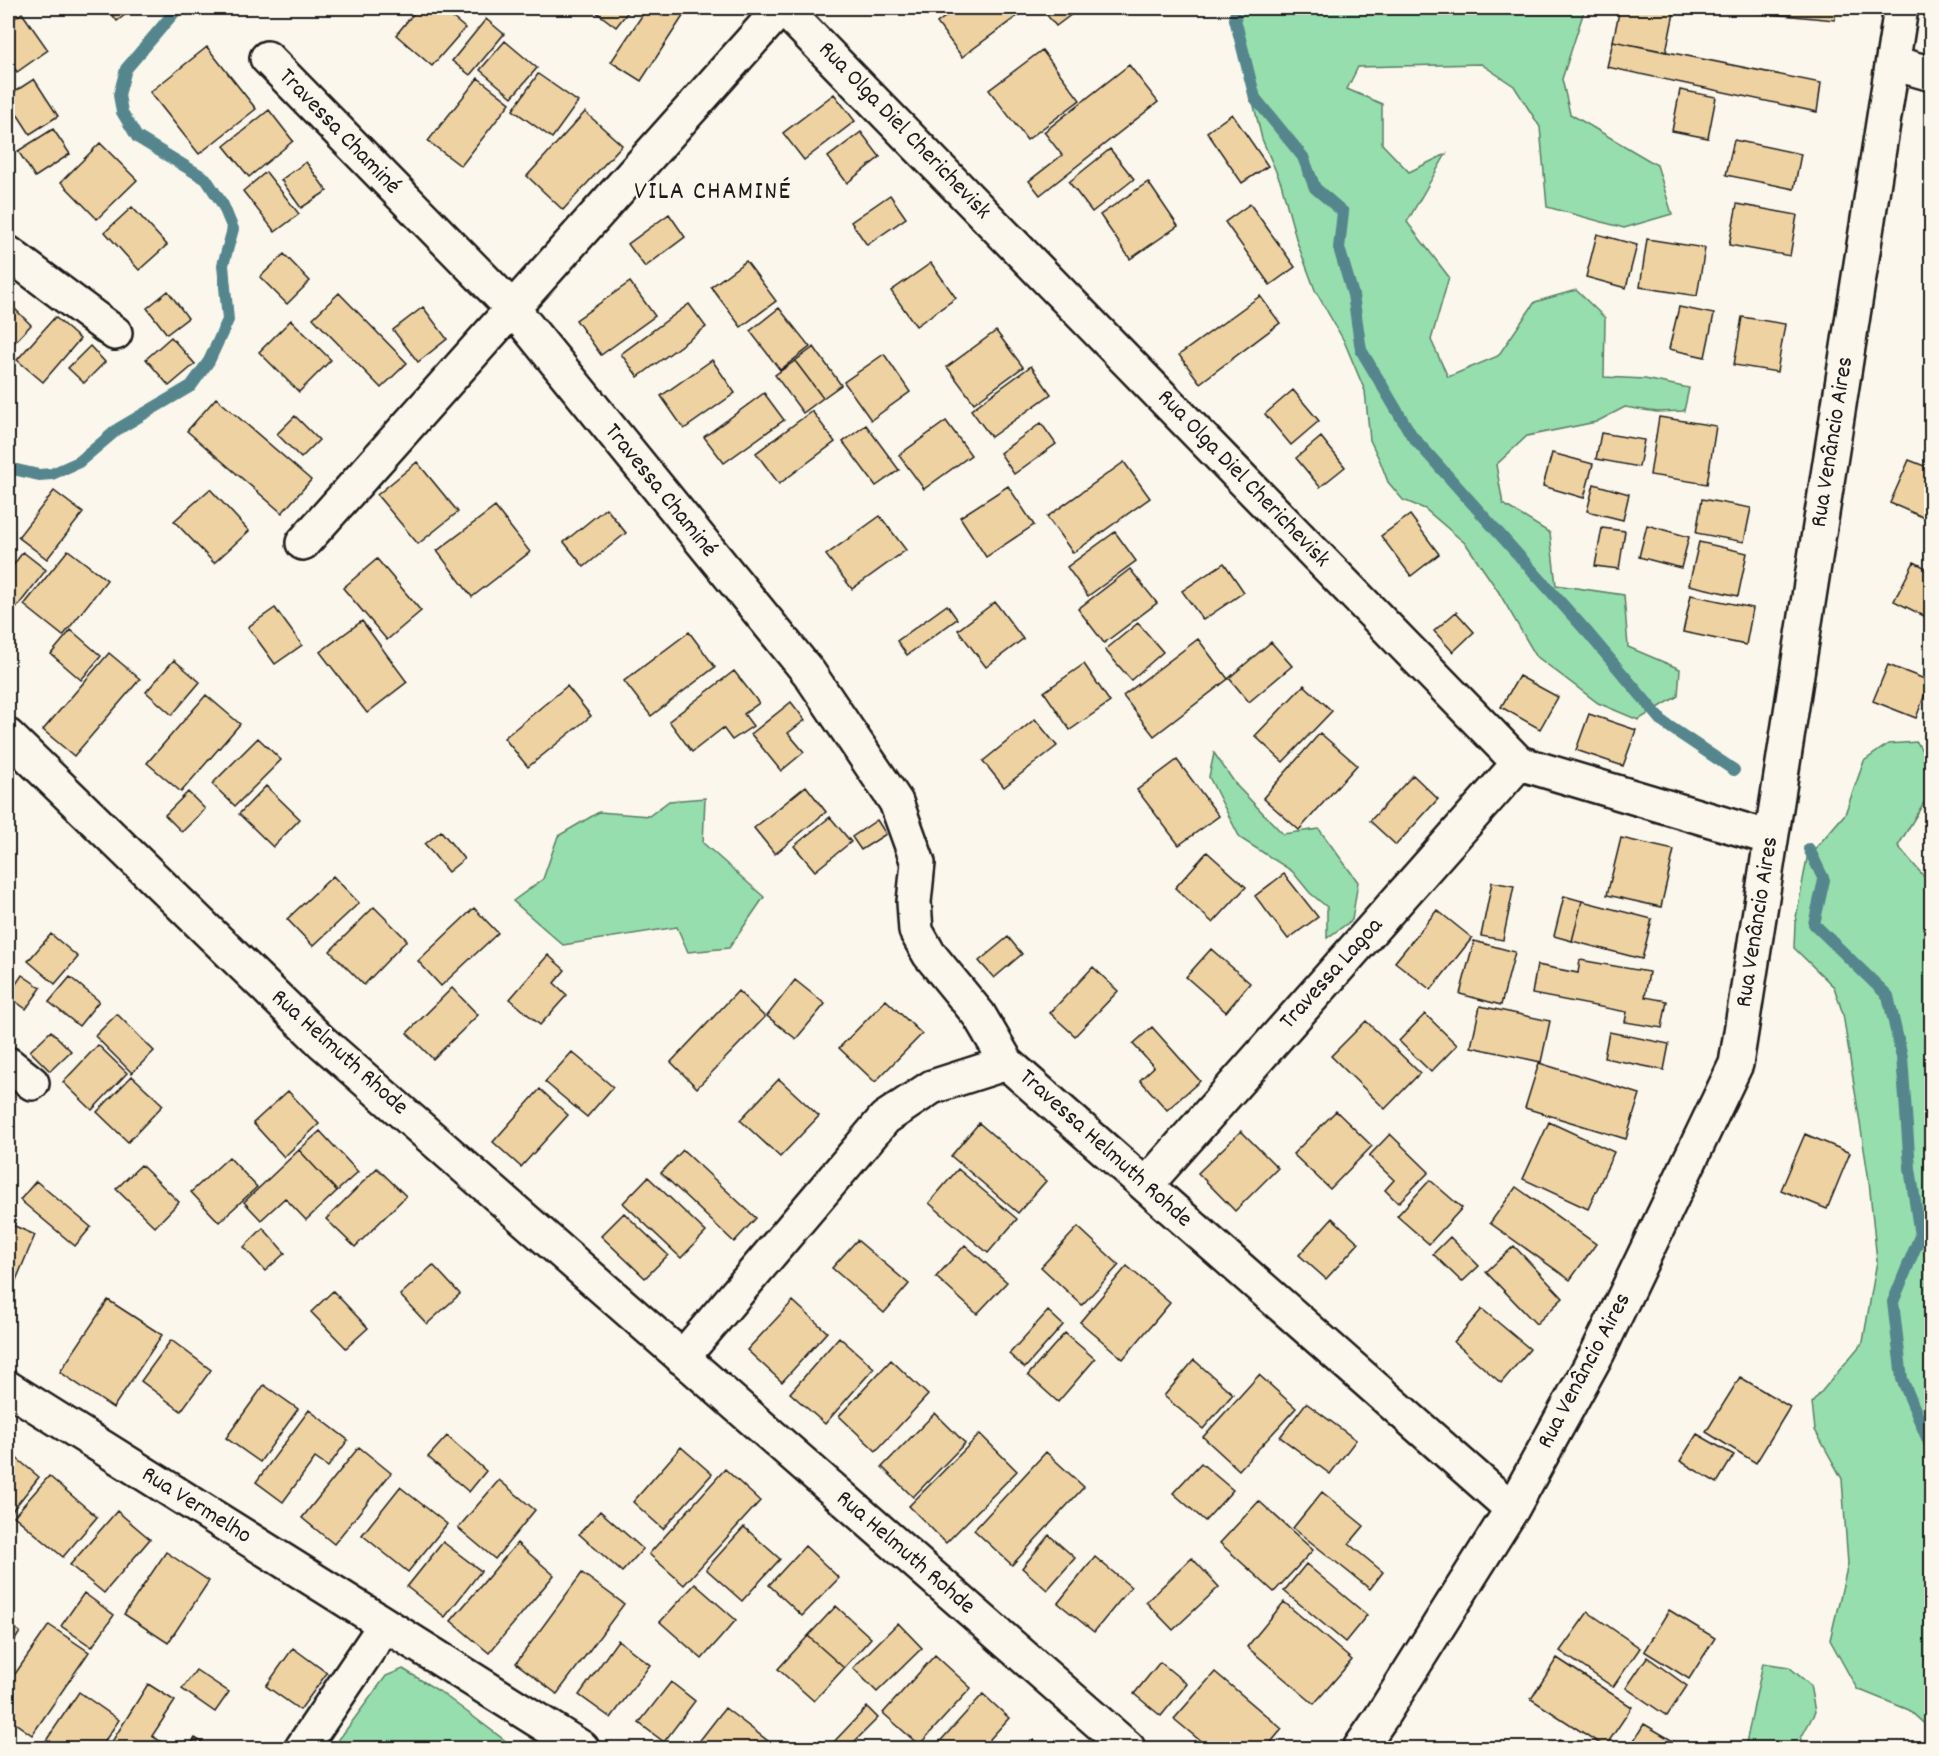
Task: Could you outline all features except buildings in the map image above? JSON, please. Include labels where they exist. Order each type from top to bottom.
[{"type":"street","points":[[303,543],[782,8]]},
{"type":"street","name":"Rua Olga Diel Cherichevisk","points":[[782,8],[1519,763],[1771,838]]},
{"type":"street","name":"Rua Venâncio Aires","points":[[1360,1749],[1512,1509],[1598,1352],[1736,1064],[1901,8]]},
{"type":"street","name":"Travessa Chaminé","points":[[267,58],[512,308],[809,673],[896,802],[918,863],[914,902],[916,931],[929,954],[979,1015],[1007,1063]]},
{"type":"street","points":[[1893,63],[1932,74]]},
{"type":"street","points":[[8,253],[115,333]]},
{"type":"street","name":"Rua Helmuth Rhode","points":[[8,736],[321,1041],[682,1358]]},
{"type":"street","name":"Travessa Lagoa","points":[[1146,1185],[1519,763]]},
{"type":"street","name":"Travessa Helmuth Rohde","points":[[682,1358],[885,1118],[932,1087],[1007,1063],[1512,1509]]},
{"type":"street","name":"Rua Helmuth Rohde","points":[[682,1358],[1128,1749]]},
{"type":"street","name":"Rua Vermelho","points":[[8,1388],[582,1749]]},
{"type":"street","points":[[302,1749],[385,1624]]},
{"type":"green space","points":[[1238,8],[1585,8],[1562,79],[1570,114],[1657,165],[1672,214],[1624,228],[1547,207],[1540,127],[1514,86],[1481,64],[1358,67],[1347,89],[1382,104],[1382,144],[1409,172],[1446,154],[1407,222],[1449,277],[1431,340],[1448,377],[1498,356],[1535,302],[1576,290],[1605,318],[1604,377],[1645,379],[1689,388],[1684,411],[1657,412],[1625,407],[1596,422],[1527,436],[1496,465],[1503,504],[1550,533],[1556,585],[1624,595],[1628,647],[1680,669],[1678,696],[1638,720],[1598,703],[1536,656],[1498,591],[1466,544],[1425,509],[1403,500],[1388,482],[1370,440],[1365,391],[1344,341],[1315,290],[1297,242],[1281,183],[1262,139],[1240,48]]},
{"type":"green space","points":[[1917,742],[1930,765],[1929,794],[1898,846],[1932,886],[1931,1730],[1909,1710],[1857,1689],[1830,1640],[1848,1564],[1842,1479],[1815,1430],[1812,1403],[1863,1342],[1877,1261],[1869,1181],[1843,1014],[1834,987],[1794,948],[1795,923],[1807,858],[1845,814],[1864,761],[1888,744]]},
{"type":"green space","points":[[1214,753],[1237,786],[1283,834],[1319,829],[1358,882],[1352,920],[1327,938],[1327,907],[1310,893],[1292,871],[1240,838],[1209,777]]},
{"type":"green space","points":[[705,798],[703,843],[764,897],[729,948],[688,952],[677,927],[563,945],[513,901],[543,879],[558,836],[599,812],[649,816],[669,801]]},
{"type":"green space","points":[[1763,1663],[1789,1667],[1810,1685],[1815,1712],[1801,1738],[1799,1748],[1745,1748]]},
{"type":"green space","points":[[403,1669],[439,1691],[515,1748],[337,1748],[334,1746],[386,1676]]},
{"type":"waterway","points":[[8,468],[39,475],[52,474],[79,462],[118,429],[191,386],[209,361],[228,320],[223,265],[233,229],[223,205],[206,179],[137,137],[122,112],[119,95],[126,69],[178,8]]},
{"type":"waterway","points":[[1236,8],[1235,19],[1255,98],[1303,157],[1315,188],[1343,212],[1339,248],[1353,295],[1361,350],[1412,436],[1588,633],[1664,723],[1734,770]]},
{"type":"waterway","points":[[1809,849],[1824,880],[1814,924],[1888,996],[1902,1057],[1910,1168],[1920,1236],[1893,1302],[1902,1379],[1932,1450]]},
{"type":"district","name":"VILA CHAMINÉ","points":[[713,192]]}]
